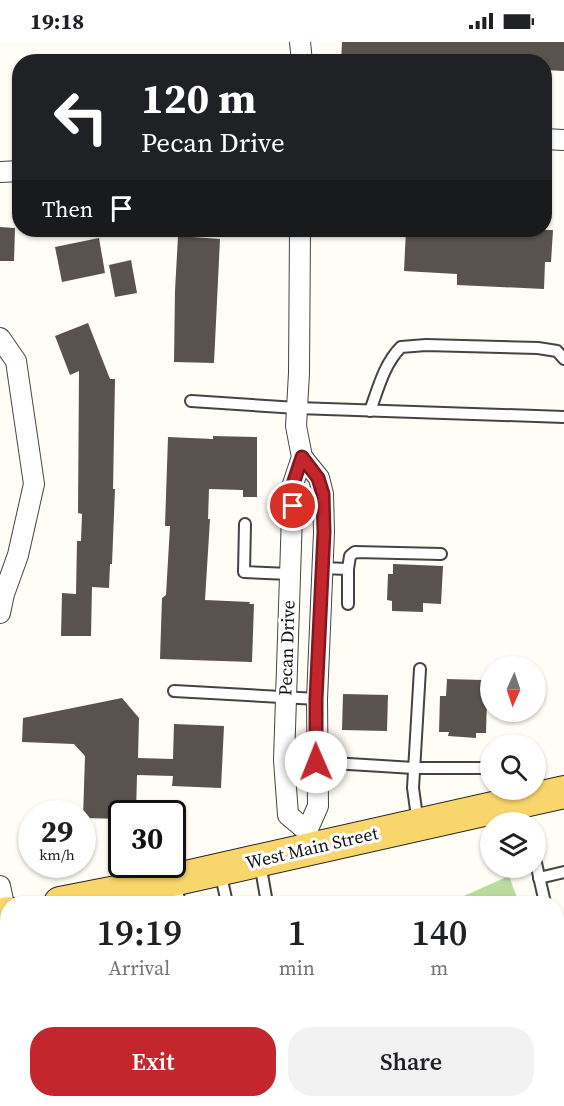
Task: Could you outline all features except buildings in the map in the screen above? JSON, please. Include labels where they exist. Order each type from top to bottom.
[{"type":"main road","name":"West Main Street","points":[[138,895],[177,891],[219,868],[259,859],[309,839],[522,807],[564,792]]},
{"type":"street","name":"Pecan Drive","points":[[300,237],[296,426],[302,457],[318,478],[323,494],[316,699],[318,806],[309,839]]},
{"type":"street","points":[[0,338],[16,361],[34,484],[18,555],[1,600]]},
{"type":"street","name":"Pecan Drive","points":[[302,457],[293,484],[284,760],[288,815],[309,839]]},
{"type":"lane","points":[[370,411],[387,367],[401,347],[426,345],[538,348],[557,351],[564,359]]},
{"type":"lane","points":[[191,401],[297,408],[564,417]]},
{"type":"lane","points":[[244,524],[244,572],[290,574]]},
{"type":"lane","points":[[348,604],[348,569],[350,556],[355,552],[441,554]]},
{"type":"lane","points":[[322,568],[348,569]]},
{"type":"lane","points":[[418,824],[414,796],[414,768],[420,669]]},
{"type":"lane","points":[[174,691],[316,699]]},
{"type":"lane","points":[[284,760],[414,768],[480,768]]},
{"type":"lane","points":[[259,859],[266,896]]},
{"type":"lane","points":[[219,868],[225,896]]},
{"type":"lane","points":[[546,876],[564,872]]},
{"type":"lane","points":[[539,878],[543,896]]},
{"type":"green space","points":[[504,878],[510,878],[516,896],[464,896]]},
{"type":"route","points":[[293,506],[293,484],[302,457],[318,478],[323,494],[324,532],[316,699],[316,762]]}]
